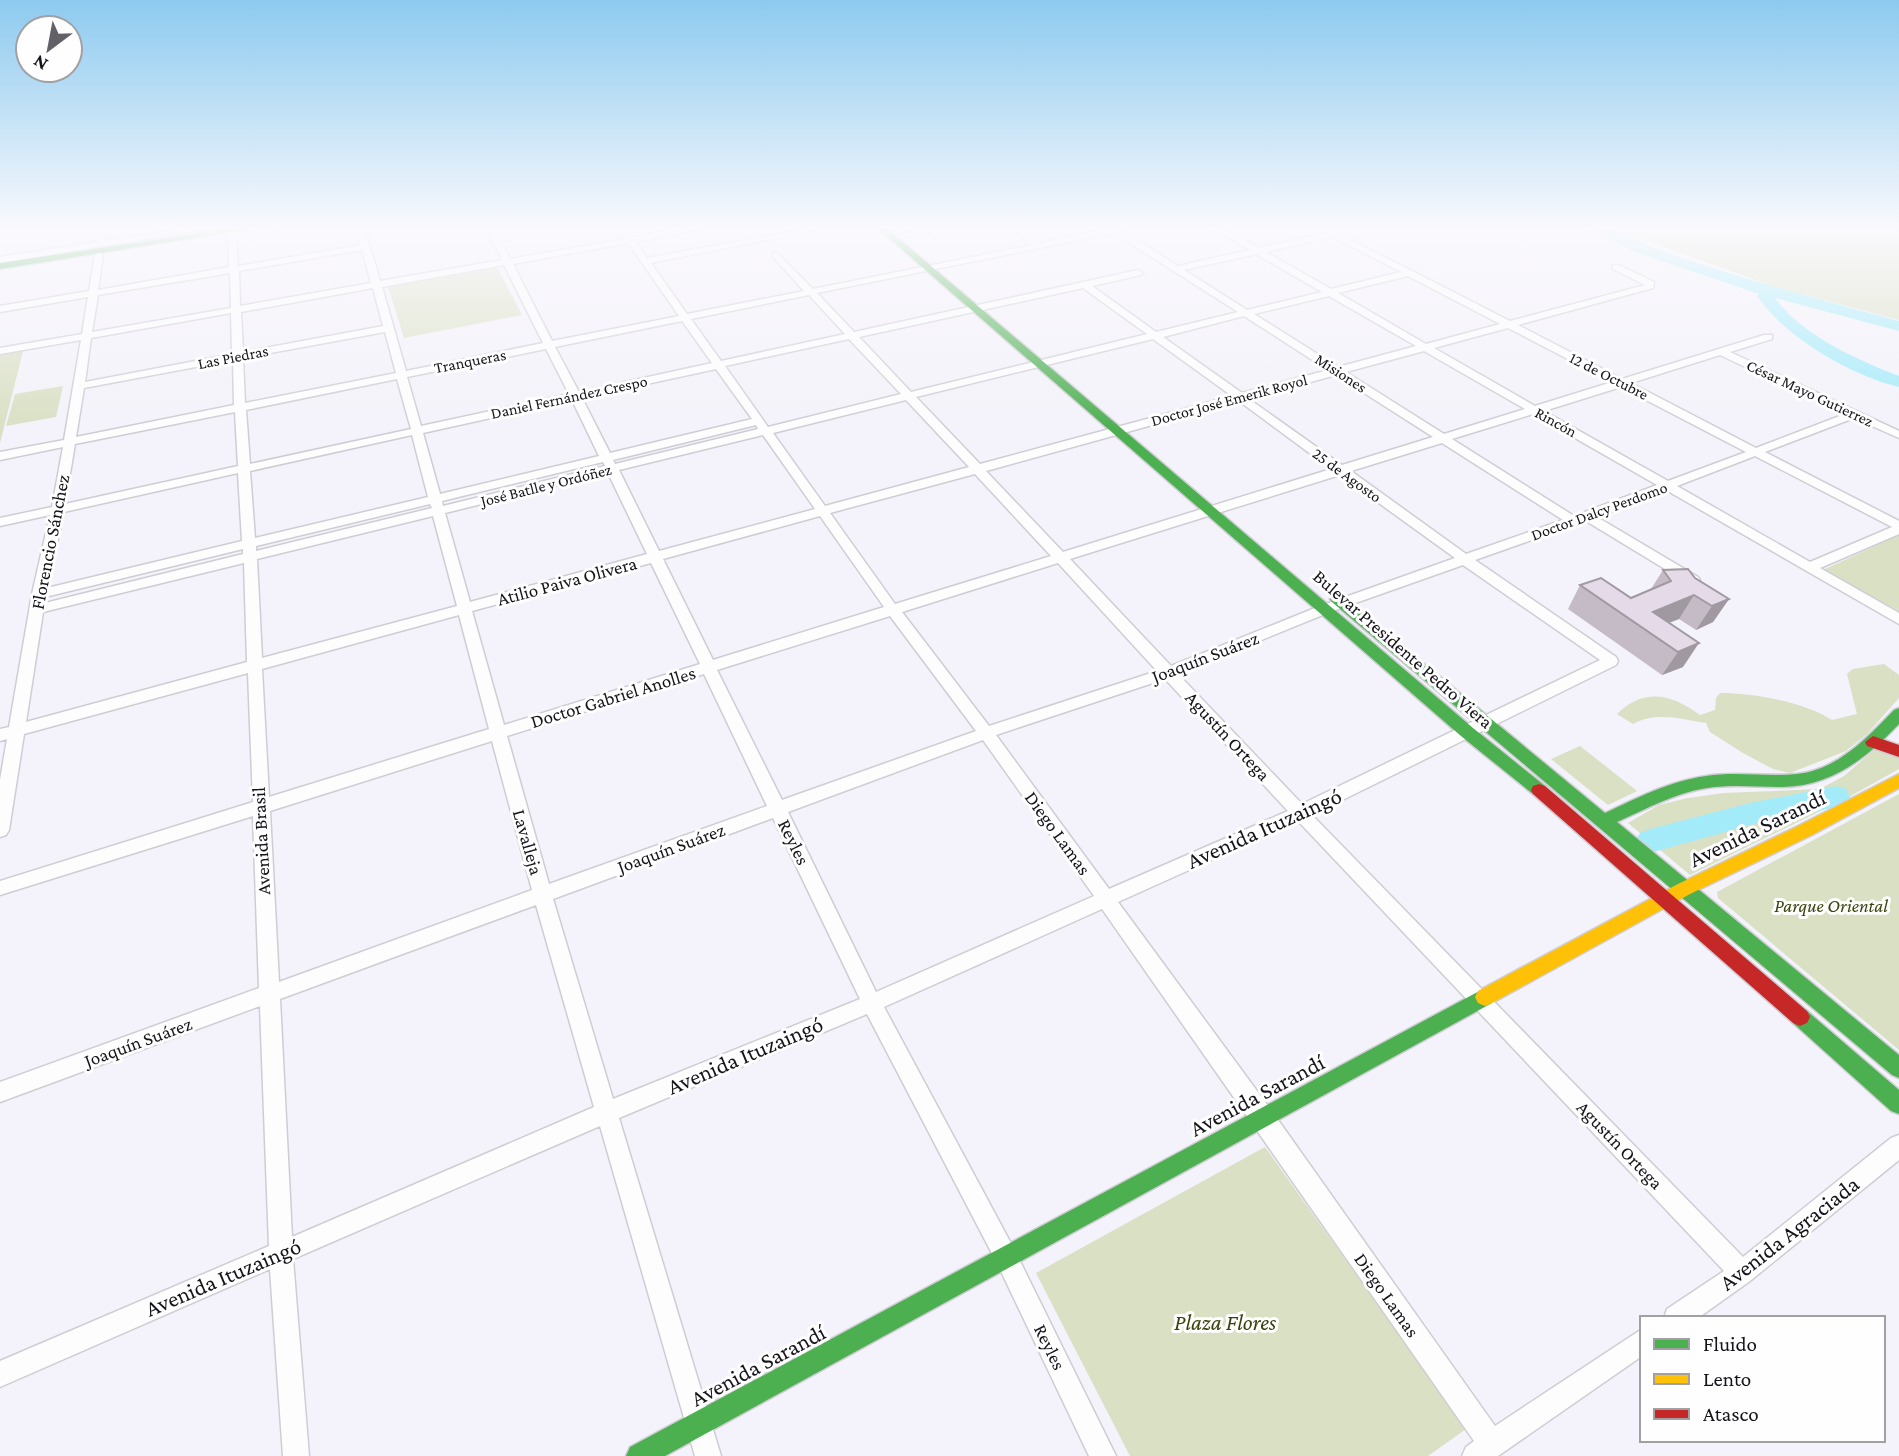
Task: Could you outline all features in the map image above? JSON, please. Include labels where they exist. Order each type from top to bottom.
[{"type":"main road","name":"Bulevar Presidente Pedro Viera","points":[[966,294],[1041,361],[1125,429],[1475,727],[1584,828],[1899,1104]]},
{"type":"main road","name":"Bulevar Presidente Pedro Viera","points":[[981,306],[1041,361]]},
{"type":"main road","points":[[1604,821],[1650,800],[1702,783],[1732,779],[1799,780],[1815,776],[1841,764],[1873,742],[1899,714]]},
{"type":"main road","name":"Bulevar Presidente Pedro Viera","points":[[1475,727],[1604,821],[1899,1068]]},
{"type":"main road","points":[[1873,742],[1899,751]]},
{"type":"main road","name":"Avenida Sarandí","points":[[639,1456],[1684,889],[1806,830],[1899,780]]},
{"type":"street","points":[[0,309],[92,294]]},
{"type":"street","name":"Florencio Sánchez","points":[[0,830],[39,594],[58,509],[88,336],[92,294]]},
{"type":"street","name":"Avenida Brasil","points":[[236,294],[240,408],[250,549],[281,1252],[296,1456]]},
{"type":"street","points":[[0,351],[327,294]]},
{"type":"street","name":"Lavalleja","points":[[379,294],[439,504],[464,609],[543,894],[708,1456]]},
{"type":"street","name":"Reyles","points":[[523,294],[609,463],[872,1003],[1006,1257],[1103,1456]]},
{"type":"street","name":"Diego Lamas","points":[[668,294],[893,610],[986,733],[1264,1117],[1483,1450]]},
{"type":"street","name":"Tranqueras","points":[[0,456],[806,294]]},
{"type":"street","name":"Agustín Ortega","points":[[812,294],[1300,814],[1742,1273]]},
{"type":"street","name":"Daniel Fernández Crespo","points":[[0,522],[1041,294]]},
{"type":"street","name":"25 de Agosto","points":[[1097,294],[1611,662]]},
{"type":"street","name":"Misiones","points":[[1217,294],[1442,439],[1703,586]]},
{"type":"street","name":"José Batlle y Ordóñez","points":[[39,594],[250,549],[904,391],[1156,336],[1327,294]]},
{"type":"street","name":"Rincón","points":[[1333,294],[1899,619]]},
{"type":"street","name":"12 de Octubre","points":[[1451,294],[1899,528]]},
{"type":"street","name":"Doctor José Emerik Royol","points":[[1125,429],[1619,294]]},
{"type":"street","name":"Las Piedras","points":[[79,386],[387,328]]},
{"type":"street","name":"Doctor Gabriel Anolles","points":[[0,888],[1768,337]]},
{"type":"street","name":"César Mayo Gutierrez","points":[[1721,352],[1899,435]]},
{"type":"street","name":"Doctor Dalcy Perdomo","points":[[1333,606],[1580,519],[1856,414]]},
{"type":"street","name":"Atilio Paiva Olivera","points":[[0,735],[1125,429]]},
{"type":"street","points":[[1811,567],[1899,528]]},
{"type":"street","name":"José Batlle y Ordóñez","points":[[37,609],[250,549]]},
{"type":"street","name":"Joaquín Suárez","points":[[0,1092],[986,733],[1169,673],[1333,606]]},
{"type":"street","name":"Avenida Ituzaingó","points":[[0,1374],[608,1112],[872,1003],[1300,814],[1611,662]]},
{"type":"street","name":"Avenida Agraciada","points":[[1679,1316],[1742,1273],[1899,1146]]},
{"type":"street","points":[[1483,1450],[1640,1342]]},
{"type":"green space","points":[[390,294],[511,294],[522,315],[404,338]]},
{"type":"green space","points":[[1801,294],[1899,294],[1899,320]]},
{"type":"green space","points":[[23,351],[0,443],[0,355]]},
{"type":"green space","points":[[63,386],[56,417],[6,426],[15,394]]},
{"type":"green space","points":[[1899,535],[1899,611],[1823,570]]},
{"type":"green space","points":[[1884,664],[1899,675],[1899,698],[1867,734],[1846,751],[1790,773],[1773,769],[1743,753],[1710,732],[1706,723],[1660,717],[1633,724],[1617,714],[1637,700],[1658,696],[1679,702],[1700,715],[1715,710],[1716,698],[1720,693],[1778,700],[1808,708],[1832,720],[1857,714],[1847,674],[1853,669]]},
{"type":"green space","points":[[1580,746],[1637,791],[1608,805],[1551,759]]},
{"type":"green space","points":[[1875,749],[1899,757],[1899,769],[1847,798],[1690,875],[1628,823],[1659,805],[1688,798],[1724,793],[1820,789],[1844,776]]},
{"type":"green space","name":"Parque Oriental","points":[[1899,794],[1899,1050],[1718,898],[1717,892]]},
{"type":"green space","name":"Plaza Flores","points":[[1265,1147],[1466,1429],[1428,1456],[1130,1456],[1036,1273]]},
{"type":"building","points":[[1688,569],[1695,578],[1729,599],[1712,606],[1694,595],[1653,612],[1699,643],[1678,652],[1580,585],[1601,578],[1631,598],[1671,581],[1663,570]]},
{"type":"waterway","points":[[1767,294],[1765,296],[1775,309],[1806,335],[1845,358],[1899,382]]},
{"type":"waterway","points":[[1776,294],[1899,326]]},
{"type":"waterway","points":[[1650,841],[1750,814],[1836,797]]},
{"type":"traffic: fast","points":[[958,294],[1467,732],[1539,790]]},
{"type":"traffic: fast","points":[[1337,599],[1899,1068]]},
{"type":"traffic: fast","points":[[1604,821],[1653,798],[1705,782],[1797,780],[1827,772],[1854,757],[1899,714]]},
{"type":"traffic: fast","points":[[639,1456],[1485,997]]},
{"type":"traffic: fast","points":[[1800,1017],[1899,1104]]},
{"type":"traffic: slow","points":[[1485,997],[1684,889],[1806,830],[1899,780]]},
{"type":"traffic: jam","points":[[1873,742],[1899,751]]},
{"type":"traffic: jam","points":[[1539,790],[1800,1017]]}]
